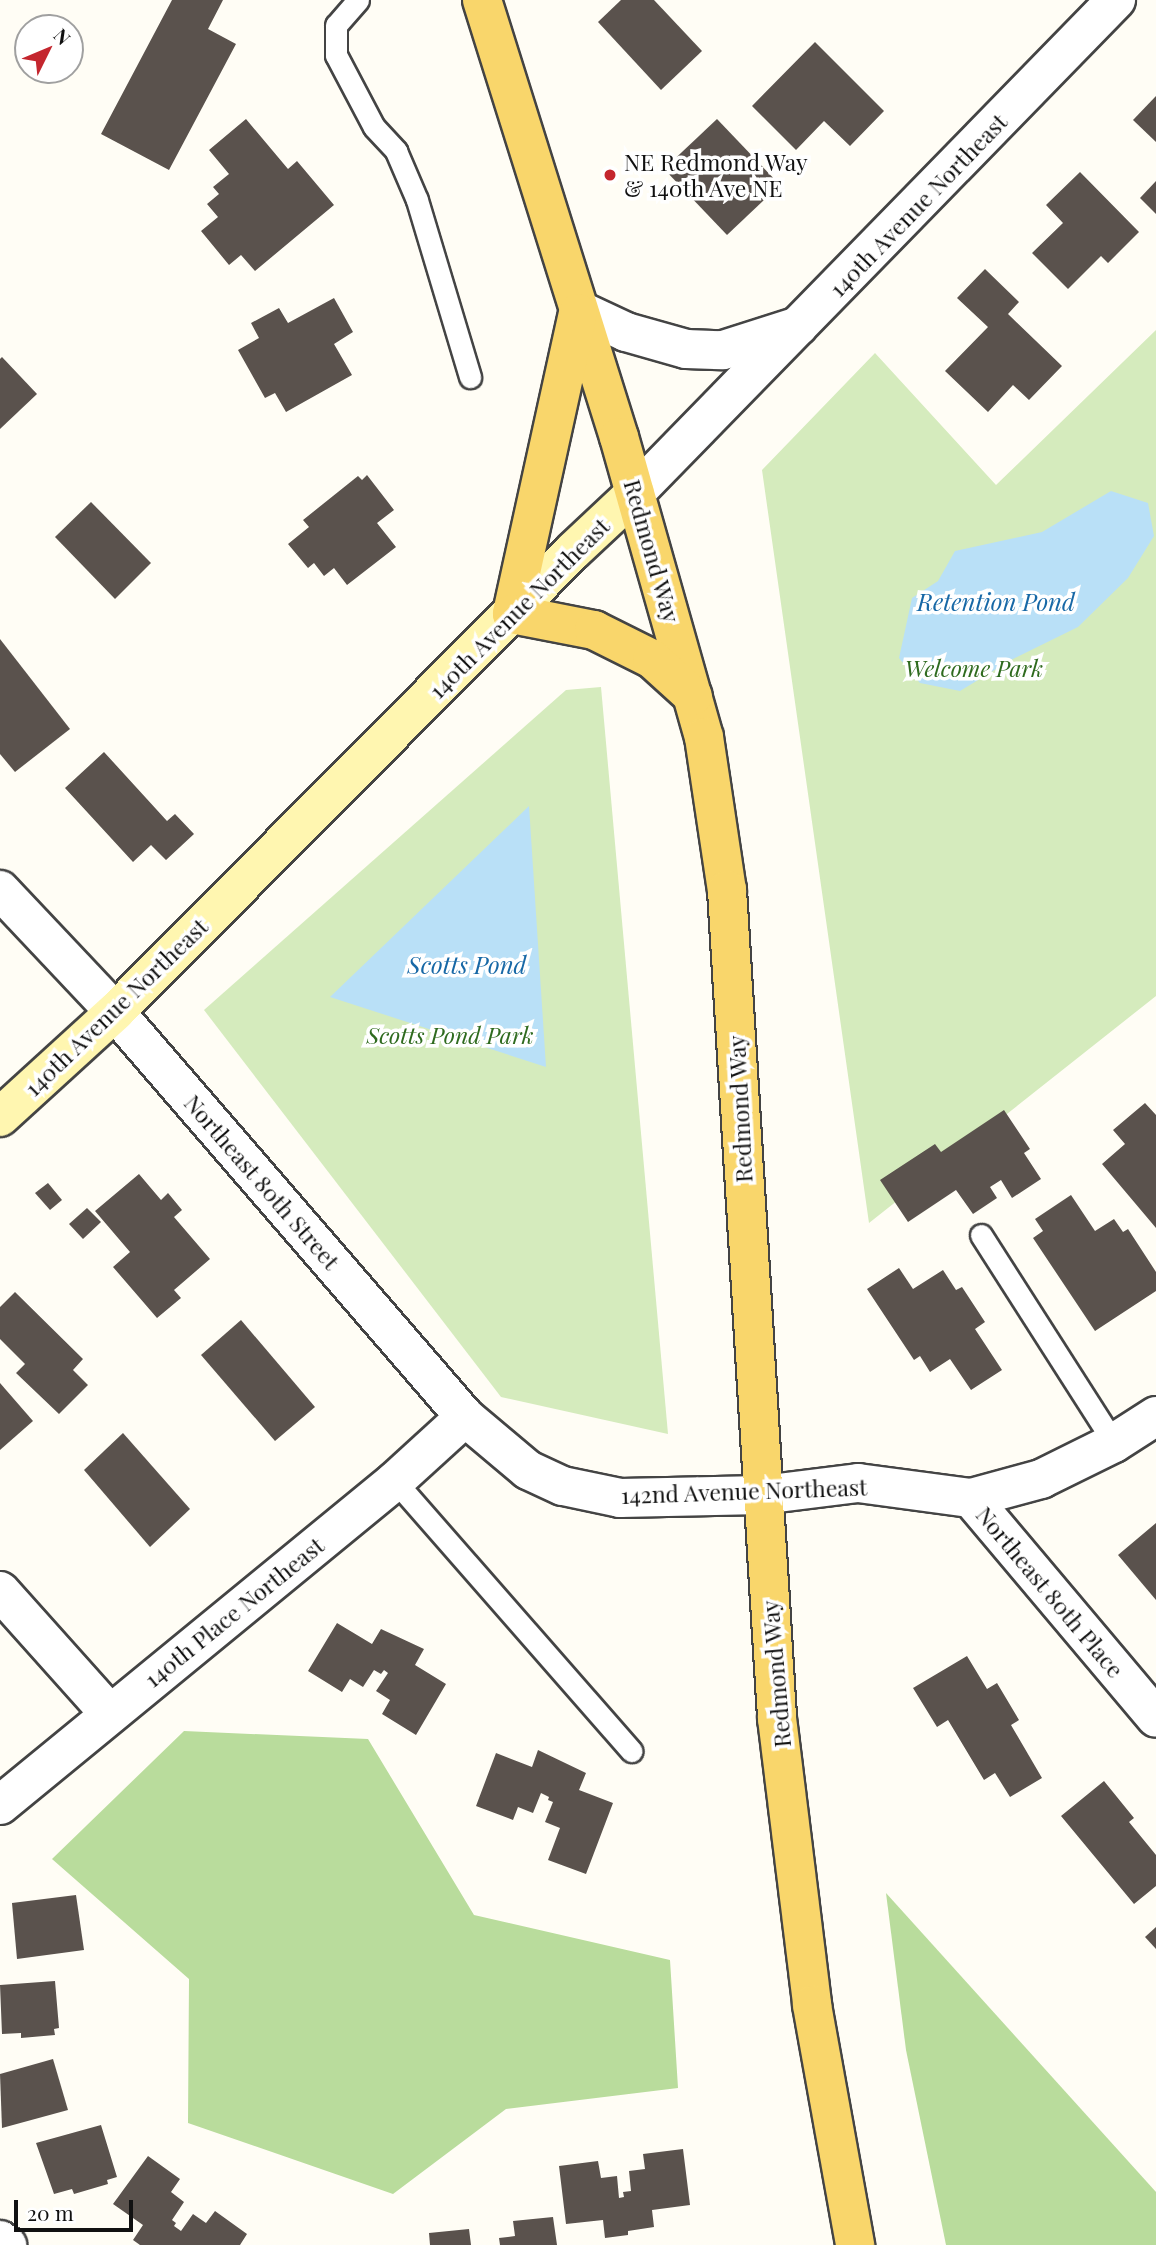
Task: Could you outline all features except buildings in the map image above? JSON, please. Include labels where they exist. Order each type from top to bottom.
[{"type":"main road","name":"Redmond Way","points":[[482,0],[635,493],[704,737],[727,890],[762,1495],[778,1718],[810,1992],[855,2245]]},
{"type":"main road","points":[[579,310],[512,614],[594,630],[652,659],[693,696]]},
{"type":"main road","name":"140th Avenue Northeast","points":[[0,1116],[115,1012],[635,493]]},
{"type":"street","name":"140th Avenue Northeast","points":[[635,493],[803,324],[1099,6]]},
{"type":"street","points":[[579,310],[626,332],[686,349],[723,350],[803,324]]},
{"type":"street","name":"Northeast 80th Street","points":[[0,890],[115,1012],[465,1417],[527,1470]]},
{"type":"street","name":"142nd Avenue Northeast","points":[[527,1470],[563,1486],[620,1498],[762,1495],[858,1483],[971,1498],[1041,1479],[1114,1443],[1156,1416]]},
{"type":"street","name":"140th Place Northeast","points":[[0,1805],[394,1481],[465,1417]]},
{"type":"street","name":"Northeast 80th Place","points":[[971,1498],[1156,1718]]},
{"type":"street","points":[[0,1591],[110,1714]]},
{"type":"street","points":[[0,2240],[7,2245]]},
{"type":"lane","points":[[358,0],[336,25],[336,55],[374,127],[396,152],[417,200],[470,377]]},
{"type":"lane","points":[[981,1235],[1114,1443]]},
{"type":"lane","points":[[394,1481],[631,1751]]},
{"type":"green space","name":"Welcome Park","points":[[1156,330],[1156,996],[869,1223],[762,470],[875,353],[996,485]]},
{"type":"green space","name":"Scotts Pond Park","points":[[601,687],[668,1434],[501,1397],[204,1010],[566,690]]},
{"type":"green space","points":[[184,1731],[368,1739],[474,1915],[670,1960],[678,2088],[506,2109],[393,2194],[188,2123],[189,1979],[52,1859]]},
{"type":"green space","points":[[886,1893],[1156,2192],[1156,2245],[946,2245],[906,2050]]},
{"type":"water","name":"Retention Pond","points":[[1111,491],[1148,503],[1154,536],[1128,578],[1078,627],[1011,660],[960,691],[920,683],[899,658],[912,598],[938,581],[955,551],[1042,532]]},
{"type":"water","name":"Scotts Pond","points":[[529,806],[546,1067],[330,997]]},
{"type":"place","name":"NE Redmond Way & 140th Ave NE","points":[[610,175]]}]
